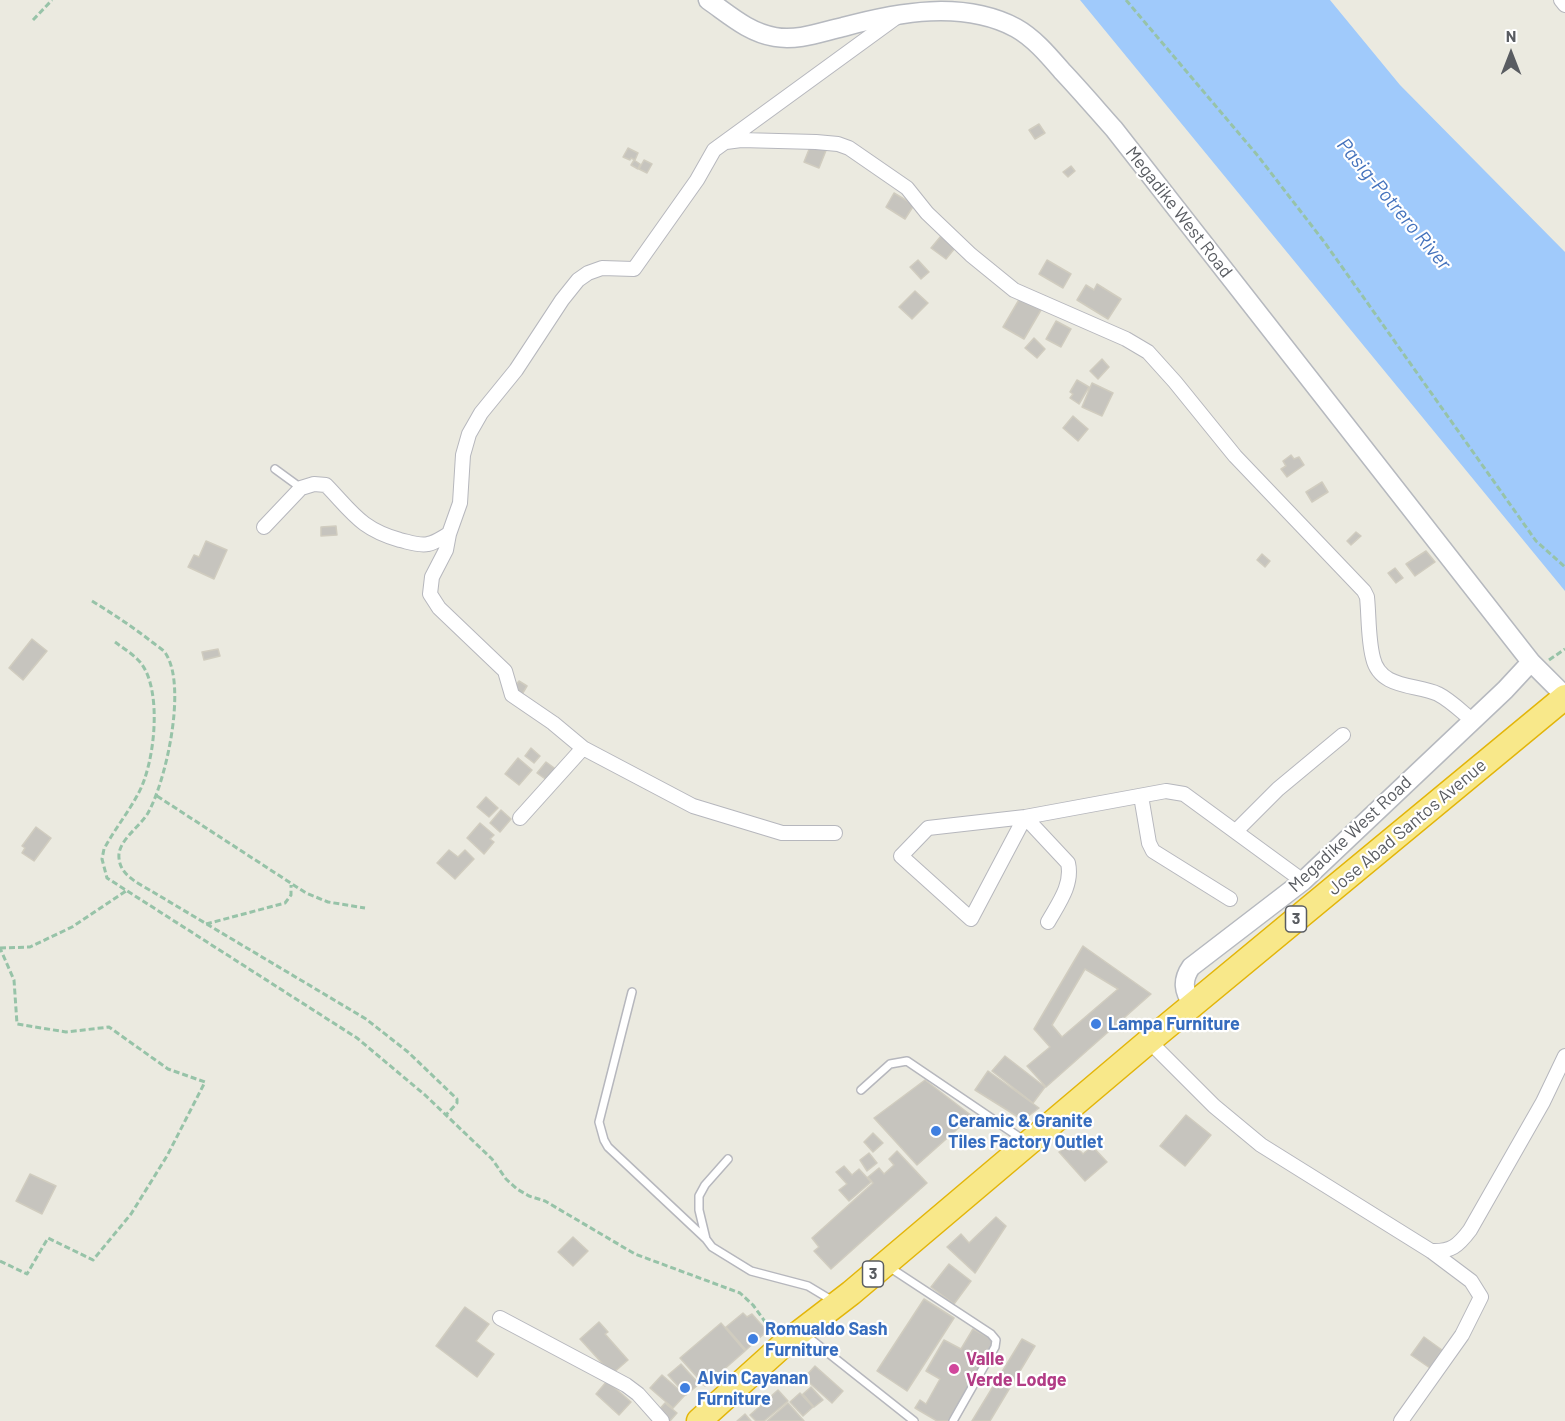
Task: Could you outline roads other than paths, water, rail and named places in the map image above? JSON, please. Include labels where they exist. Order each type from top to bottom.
[{"type":"highway","name":"Jose Abad Santos Avenue","points":[[699,1421],[782,1346],[837,1304],[1149,1041],[1565,696]]},
{"type":"street","name":"Megadike West Road","points":[[708,0],[748,29],[777,38],[809,36],[902,13],[964,10],[982,14],[1017,28],[1043,50],[1114,129],[1531,663],[1565,696]]},
{"type":"street","points":[[1561,0],[1565,5]]},
{"type":"street","points":[[835,833],[782,833],[693,806],[583,748],[553,723],[512,695],[505,671],[440,608],[430,594],[432,577],[446,550],[460,503],[463,455],[469,434],[481,413],[516,370],[561,300],[578,280],[588,273],[602,268],[634,269],[697,180],[714,150],[902,13]]},
{"type":"street","points":[[724,143],[741,140],[816,142],[838,144],[849,148],[907,188],[927,213],[971,255],[1014,290],[1126,339],[1148,352],[1176,382],[1235,456],[1364,591],[1367,597],[1373,658],[1379,670],[1399,685],[1440,695],[1472,720]]},
{"type":"street","points":[[264,527],[301,488],[314,484],[326,485],[348,510],[381,534],[413,544],[428,544],[449,534]]},
{"type":"street","name":"Megadike West Road","points":[[1193,1005],[1185,991],[1184,982],[1191,967],[1303,881],[1531,663]]},
{"type":"street","points":[[1236,831],[1278,789],[1343,735]]},
{"type":"street","points":[[520,818],[583,748]]},
{"type":"street","points":[[1025,817],[971,919],[901,856],[928,828],[1025,817],[1166,791],[1184,794],[1303,881]]},
{"type":"street","points":[[1141,796],[1149,843],[1153,850],[1230,899]]},
{"type":"street","points":[[1025,817],[1068,863],[1070,872],[1068,886],[1048,922]]},
{"type":"street","points":[[1149,1041],[1214,1106],[1261,1144],[1431,1251],[1471,1281],[1481,1297],[1462,1335],[1401,1421]]},
{"type":"street","points":[[1431,1251],[1446,1251],[1462,1241],[1470,1230],[1543,1102],[1565,1056]]},
{"type":"street","points":[[500,1318],[626,1385],[638,1394],[662,1421]]},
{"type":"lane","points":[[275,469],[301,488]]},
{"type":"lane","points":[[632,992],[599,1122],[604,1140],[615,1154],[721,1254],[751,1271],[808,1286],[837,1304]]},
{"type":"lane","points":[[861,1090],[890,1064],[907,1061],[1028,1143]]},
{"type":"lane","points":[[706,1239],[699,1210],[699,1196],[705,1185],[728,1159]]},
{"type":"lane","points":[[884,1264],[992,1334],[996,1340],[995,1347],[953,1421]]},
{"type":"lane","points":[[802,1332],[914,1421]]},
{"type":"water","name":"Pasig-Potrero River","points":[[1080,0],[1330,0],[1400,85],[1565,252],[1565,591]]},
{"type":"place","name":"Lampa Furniture","points":[[1096,1024]]},
{"type":"place","name":"Ceramic & Granite Tiles Factory Outlet","points":[[936,1131]]},
{"type":"place","name":"Romualdo Sash Furniture","points":[[753,1339]]},
{"type":"place","name":"Valle Verde Lodge","points":[[954,1369]]},
{"type":"place","name":"Alvin Cayanan Furniture","points":[[685,1388]]}]
